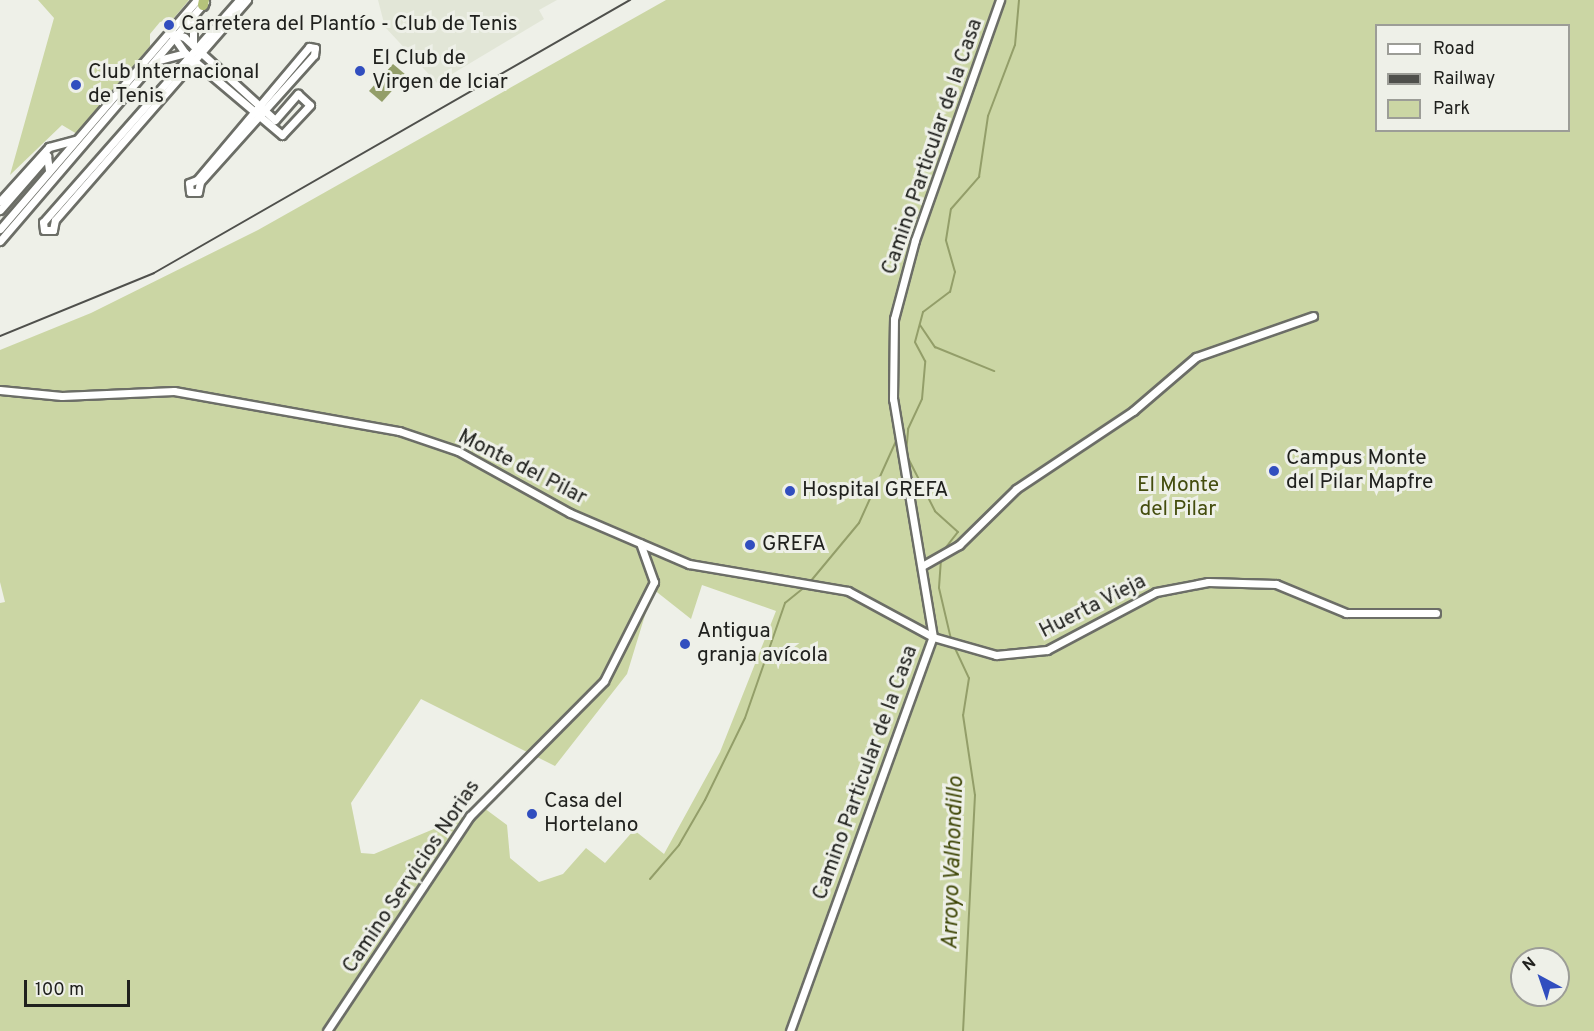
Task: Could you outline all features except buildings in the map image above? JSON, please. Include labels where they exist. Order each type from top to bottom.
[{"type":"street","points":[[239,0],[43,222],[44,230],[53,230],[55,220],[193,53],[247,0]]},
{"type":"street","name":"Camino Particular de la Casa","points":[[790,1031],[933,637],[893,399],[894,319],[915,240],[1000,0]]},
{"type":"street","points":[[193,53],[194,19],[201,1]]},
{"type":"street","points":[[0,241],[157,60],[201,1]]},
{"type":"street","points":[[0,229],[60,157],[164,40],[175,36],[194,19]]},
{"type":"street","points":[[175,36],[193,53]]},
{"type":"street","points":[[175,36],[260,111],[282,135],[310,105],[298,94],[275,120],[260,111]]},
{"type":"street","points":[[260,111],[200,182],[198,192],[189,191],[189,183],[260,111],[308,48],[315,48],[260,111]]},
{"type":"street","points":[[157,60],[193,53]]},
{"type":"street","points":[[24,215],[60,157],[101,126]]},
{"type":"street","points":[[0,201],[49,147],[76,140]]},
{"type":"street","points":[[49,147],[60,157]]},
{"type":"street","points":[[47,156],[60,157]]},
{"type":"street","points":[[47,156],[48,172]]},
{"type":"street","points":[[0,210],[47,156]]},
{"type":"street","points":[[922,566],[959,544],[1016,489],[1133,411],[1196,357],[1313,316]]},
{"type":"street","name":"Monte del Pilar","points":[[0,390],[62,396],[174,392],[399,431],[497,469],[570,513],[689,564],[801,585],[848,591],[933,637],[974,650]]},
{"type":"street","name":"Camino Servicios Norias","points":[[327,1031],[470,816],[604,681],[654,582],[640,543]]},
{"type":"street","name":"Huerta Vieja","points":[[974,650],[1024,657],[1047,650],[1156,592],[1208,582],[1276,584],[1346,613],[1436,613]]},
{"type":"shaded area","points":[[378,0],[557,0],[539,10],[544,19],[437,83],[385,27]]},
{"type":"shaded area","points":[[393,64],[406,75],[382,102],[369,91]]},
{"type":"green space","name":"Club Internacional de Tenis","points":[[38,0],[189,0],[173,19],[160,22],[150,34],[150,46],[77,134],[62,125],[10,175],[54,18]]},
{"type":"green space","name":"El Monte del Pilar","points":[[666,0],[1594,0],[1594,1031],[0,1031],[0,603],[5,602],[0,582],[0,350],[91,313],[258,230]],"holes":[[[702,585],[776,611],[720,752],[664,854],[634,830],[605,863],[586,848],[563,874],[539,882],[510,858],[507,825],[484,808],[374,854],[361,853],[351,803],[421,699],[555,766],[627,674],[653,589],[691,619]]]},
{"type":"waterway","name":"Arroyo Valhondillo","points":[[943,551],[958,532],[935,511],[906,454],[908,429],[922,399],[925,361],[915,342],[923,312],[950,292],[955,272],[946,240],[951,209],[979,177],[988,116],[1015,45],[1019,0]]},
{"type":"waterway","points":[[920,325],[935,347],[994,371]]},
{"type":"waterway","points":[[810,582],[859,523],[896,441]]},
{"type":"waterway","name":"Arroyo Valhondillo","points":[[941,559],[939,588],[951,639]]},
{"type":"waterway","points":[[650,879],[679,845],[705,800],[745,718],[785,603],[806,586]]},
{"type":"waterway","name":"Arroyo Valhondillo","points":[[953,644],[969,678],[963,715],[975,795],[963,1031]]},
{"type":"railway","points":[[0,336],[154,273],[630,0]]},
{"type":"place","name":"Carretera del Plantío - Club de Tenis","points":[[169,25]]},
{"type":"place","name":"El Club de Virgen de Iciar","points":[[360,71]]},
{"type":"place","name":"Club Internacional de Tenis","points":[[76,85]]},
{"type":"place","name":"Campus Monte del Pilar Mapfre","points":[[1274,471]]},
{"type":"place","name":"Hospital GREFA","points":[[790,491]]},
{"type":"place","name":"GREFA","points":[[750,545]]},
{"type":"place","name":"Antigua granja avícola","points":[[685,644]]},
{"type":"place","name":"Casa del Hortelano","points":[[532,814]]}]
